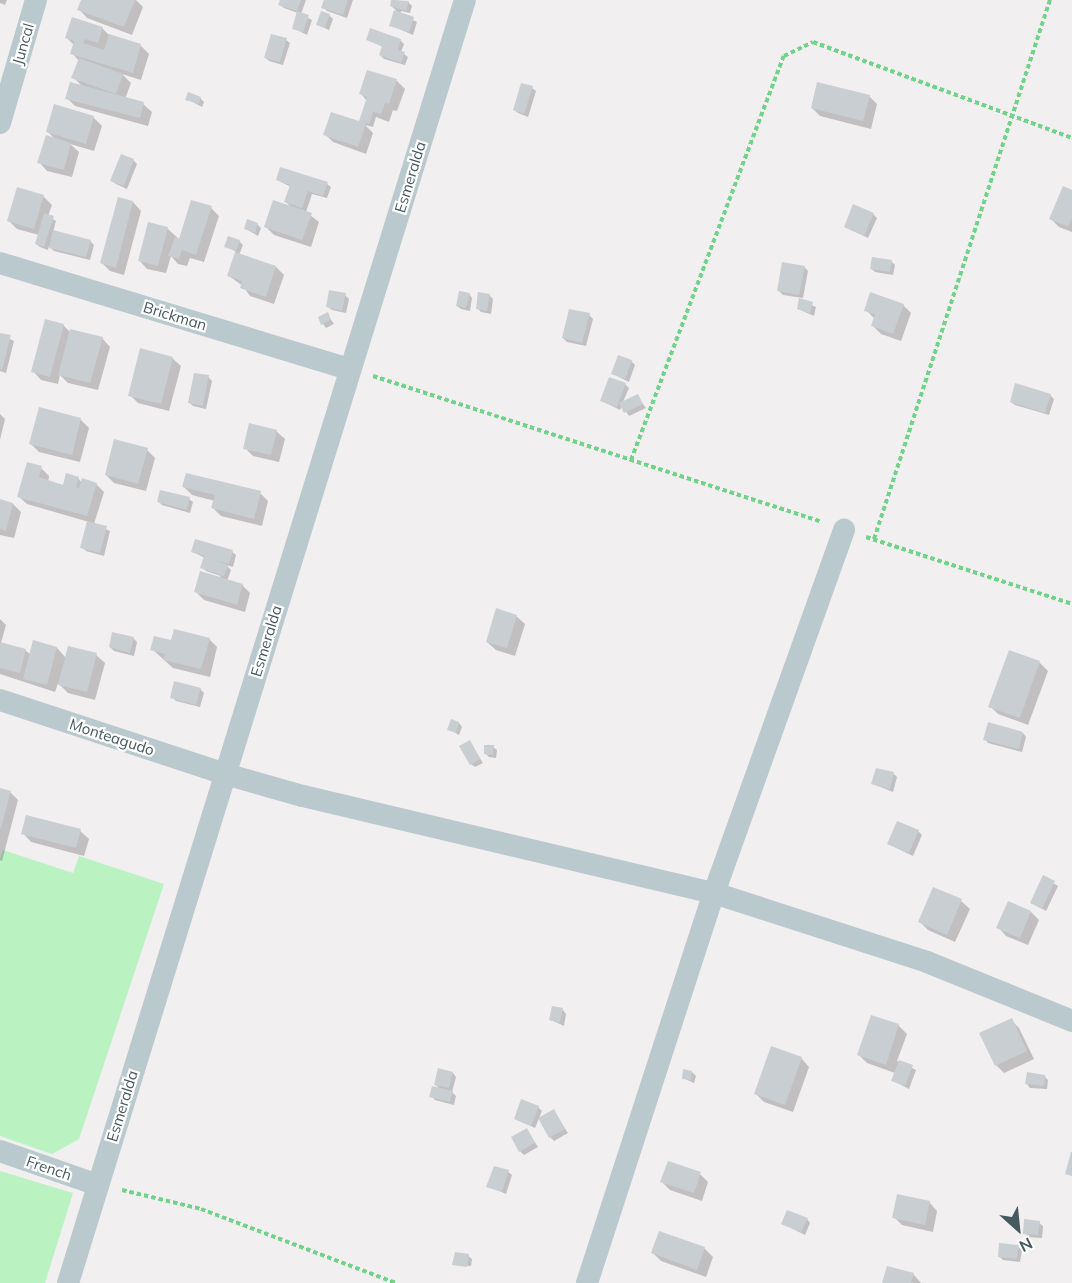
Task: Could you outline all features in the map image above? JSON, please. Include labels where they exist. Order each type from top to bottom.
[{"type":"street","name":"Juncal","points":[[0,123],[36,0]]},
{"type":"street","name":"Esmeralda","points":[[68,1283],[465,0]]},
{"type":"street","name":"Brickman","points":[[0,263],[349,369]]},
{"type":"street","points":[[587,1283],[714,893],[844,530]]},
{"type":"street","name":"Monteagudo","points":[[0,700],[225,774],[303,796],[714,893],[927,962],[1072,1021]]},
{"type":"street","name":"French","points":[[0,1151],[98,1185]]},
{"type":"path","points":[[874,539],[1050,0]]},
{"type":"path","points":[[631,460],[784,56],[813,42],[1072,138]]},
{"type":"path","points":[[349,369],[1072,604]]},
{"type":"path","points":[[98,1185],[201,1209],[396,1283]]},
{"type":"green space","points":[[3,850],[73,873],[79,856],[164,884],[79,1139],[52,1154],[0,1136],[0,859]]},
{"type":"green space","points":[[0,1171],[73,1193],[45,1283],[0,1283]]},
{"type":"building","points":[[81,0],[135,0],[124,27],[77,10]]},
{"type":"building","points":[[280,0],[301,0],[297,11],[278,5]]},
{"type":"building","points":[[324,0],[348,0],[343,15],[321,8]]},
{"type":"building","points":[[391,0],[409,1],[406,11],[390,6]]},
{"type":"building","points":[[394,10],[414,17],[409,32],[389,26]]},
{"type":"building","points":[[297,11],[309,15],[303,32],[292,29]]},
{"type":"building","points":[[321,11],[330,14],[325,28],[316,25]]},
{"type":"building","points":[[72,17],[103,27],[98,43],[85,39],[83,43],[104,50],[109,34],[141,44],[133,73],[70,54],[74,41],[65,38]]},
{"type":"building","points":[[370,28],[401,39],[398,50],[405,52],[401,63],[379,55],[382,46],[366,40]]},
{"type":"building","points":[[271,34],[287,38],[280,62],[264,58]]},
{"type":"building","points":[[79,58],[123,74],[116,94],[71,78]]},
{"type":"building","points":[[367,70],[397,79],[389,104],[385,103],[381,114],[373,112],[369,124],[366,123],[358,147],[323,135],[331,112],[359,121],[367,97],[359,94]]},
{"type":"building","points":[[70,82],[144,102],[140,118],[65,99]]},
{"type":"building","points":[[817,82],[870,95],[863,121],[811,108]]},
{"type":"building","points":[[521,83],[533,86],[524,114],[513,110]]},
{"type":"building","points":[[188,92],[201,97],[199,104],[185,100]]},
{"type":"building","points":[[54,104],[94,116],[86,144],[46,132]]},
{"type":"building","points":[[46,135],[71,143],[64,170],[37,163]]},
{"type":"building","points":[[121,154],[134,159],[124,186],[110,181]]},
{"type":"building","points":[[280,167],[328,182],[323,196],[308,191],[302,208],[284,202],[290,185],[276,180]]},
{"type":"building","points":[[1063,186],[1072,190],[1072,218],[1068,227],[1049,219]]},
{"type":"building","points":[[17,187],[44,195],[34,229],[7,221]]},
{"type":"building","points":[[118,197],[133,201],[116,268],[100,263]]},
{"type":"building","points":[[191,200],[212,206],[196,255],[182,250],[179,259],[168,256],[175,237],[179,239]]},
{"type":"building","points":[[273,200],[312,213],[302,240],[264,227]]},
{"type":"building","points":[[853,204],[874,213],[864,236],[844,227]]},
{"type":"building","points":[[44,213],[54,216],[44,247],[35,244]]},
{"type":"building","points":[[247,219],[258,223],[255,233],[244,229]]},
{"type":"building","points":[[148,222],[168,227],[158,266],[138,261]]},
{"type":"building","points":[[53,230],[91,240],[86,257],[49,248]]},
{"type":"building","points":[[228,236],[240,240],[236,251],[224,247]]},
{"type":"building","points":[[235,252],[276,266],[266,297],[240,288],[242,281],[227,276]]},
{"type":"building","points":[[872,257],[892,260],[890,272],[870,269]]},
{"type":"building","points":[[782,262],[805,266],[799,295],[777,291]]},
{"type":"building","points":[[329,290],[346,293],[342,311],[326,307]]},
{"type":"building","points":[[459,291],[470,293],[466,308],[456,306]]},
{"type":"building","points":[[478,292],[490,294],[487,311],[476,309]]},
{"type":"building","points":[[870,292],[904,304],[893,334],[871,326],[875,314],[864,311]]},
{"type":"building","points":[[799,298],[813,302],[810,313],[797,309]]},
{"type":"building","points":[[569,309],[590,313],[582,343],[562,338]]},
{"type":"building","points":[[328,312],[331,320],[321,325],[318,317]]},
{"type":"building","points":[[45,319],[64,324],[50,377],[31,372]]},
{"type":"building","points":[[70,329],[103,337],[90,383],[58,375]]},
{"type":"building","points":[[0,333],[11,335],[2,370],[0,369]]},
{"type":"building","points":[[140,348],[173,357],[161,404],[128,396]]},
{"type":"building","points":[[618,355],[632,360],[625,379],[611,374]]},
{"type":"building","points":[[194,373],[209,375],[203,406],[188,403]]},
{"type":"building","points":[[609,377],[626,383],[617,407],[600,401]]},
{"type":"building","points":[[1015,383],[1051,394],[1045,413],[1010,402]]},
{"type":"building","points":[[638,394],[643,404],[624,413],[619,403]]},
{"type":"building","points":[[39,407],[81,418],[72,455],[29,444]]},
{"type":"building","points":[[249,423],[277,430],[271,455],[243,449]]},
{"type":"building","points":[[114,439],[148,448],[138,484],[105,475]]},
{"type":"building","points":[[27,462],[42,466],[39,477],[63,485],[66,473],[79,477],[76,487],[79,488],[82,478],[97,483],[87,516],[17,497]]},
{"type":"building","points":[[186,473],[261,491],[254,519],[211,508],[215,495],[182,487]]},
{"type":"building","points":[[160,490],[190,497],[187,510],[157,502]]},
{"type":"building","points":[[0,499],[13,503],[6,531],[0,529]]},
{"type":"building","points":[[87,521],[107,526],[100,553],[80,548]]},
{"type":"building","points":[[195,539],[233,550],[229,564],[215,560],[228,565],[224,576],[200,568],[204,556],[191,552]]},
{"type":"building","points":[[200,571],[243,584],[237,605],[194,592]]},
{"type":"building","points":[[496,608],[517,615],[507,648],[486,642]]},
{"type":"building","points":[[174,629],[210,638],[201,669],[163,660],[165,654],[150,650],[154,636],[171,640]]},
{"type":"building","points":[[112,632],[134,637],[130,653],[109,647]]},
{"type":"building","points":[[33,640],[57,647],[47,685],[23,679]]},
{"type":"building","points":[[0,642],[26,649],[20,673],[0,668]]},
{"type":"building","points":[[68,646],[97,653],[87,692],[58,685]]},
{"type":"building","points":[[1009,650],[1040,661],[1020,718],[988,707]]},
{"type":"building","points":[[174,681],[201,688],[196,705],[170,698]]},
{"type":"building","points":[[451,719],[459,722],[456,733],[447,730]]},
{"type":"building","points":[[988,722],[1023,732],[1019,749],[983,740]]},
{"type":"building","points":[[470,740],[480,759],[470,765],[459,746]]},
{"type":"building","points":[[484,745],[494,745],[493,755],[484,754]]},
{"type":"building","points":[[876,768],[894,772],[890,789],[871,784]]},
{"type":"building","points":[[0,788],[11,791],[1,828],[0,828]]},
{"type":"building","points":[[26,815],[81,829],[76,848],[21,834]]},
{"type":"building","points":[[897,821],[919,830],[909,853],[887,844]]},
{"type":"building","points":[[1043,875],[1055,881],[1042,909],[1030,903]]},
{"type":"building","points":[[933,887],[962,899],[947,935],[918,922]]},
{"type":"building","points":[[1008,901],[1031,911],[1020,938],[996,928]]},
{"type":"building","points":[[552,1006],[563,1008],[560,1023],[549,1020]]},
{"type":"building","points":[[871,1015],[899,1024],[886,1065],[857,1055]]},
{"type":"building","points":[[1012,1018],[1027,1051],[995,1066],[979,1033]]},
{"type":"building","points":[[771,1046],[802,1057],[785,1105],[754,1094]]},
{"type":"building","points":[[899,1060],[913,1065],[905,1086],[891,1081]]},
{"type":"building","points":[[438,1068],[453,1072],[449,1088],[434,1085]]},
{"type":"building","points":[[683,1069],[692,1071],[691,1080],[682,1079]]},
{"type":"building","points":[[1027,1072],[1045,1075],[1044,1086],[1025,1084]]},
{"type":"building","points":[[432,1086],[453,1091],[450,1102],[429,1097]]},
{"type":"building","points":[[521,1099],[539,1106],[531,1126],[514,1119]]},
{"type":"building","points":[[554,1109],[565,1129],[549,1138],[538,1118]]},
{"type":"building","points":[[527,1128],[535,1143],[519,1152],[511,1137]]},
{"type":"building","points":[[1072,1152],[1072,1176],[1065,1174]]},
{"type":"building","points":[[668,1161],[701,1172],[694,1193],[660,1182]]},
{"type":"building","points":[[494,1166],[509,1170],[502,1192],[486,1187]]},
{"type":"building","points":[[897,1194],[930,1201],[925,1225],[892,1218]]},
{"type":"building","points":[[787,1210],[808,1218],[801,1232],[781,1224]]},
{"type":"building","points":[[1024,1219],[1040,1221],[1038,1235],[1023,1234]]},
{"type":"building","points":[[659,1231],[705,1247],[697,1270],[651,1253]]},
{"type":"building","points":[[999,1243],[1019,1245],[1017,1259],[998,1257]]},
{"type":"building","points":[[455,1252],[469,1254],[467,1267],[452,1265]]},
{"type":"building","points":[[887,1266],[914,1273],[911,1283],[882,1283]]}]
